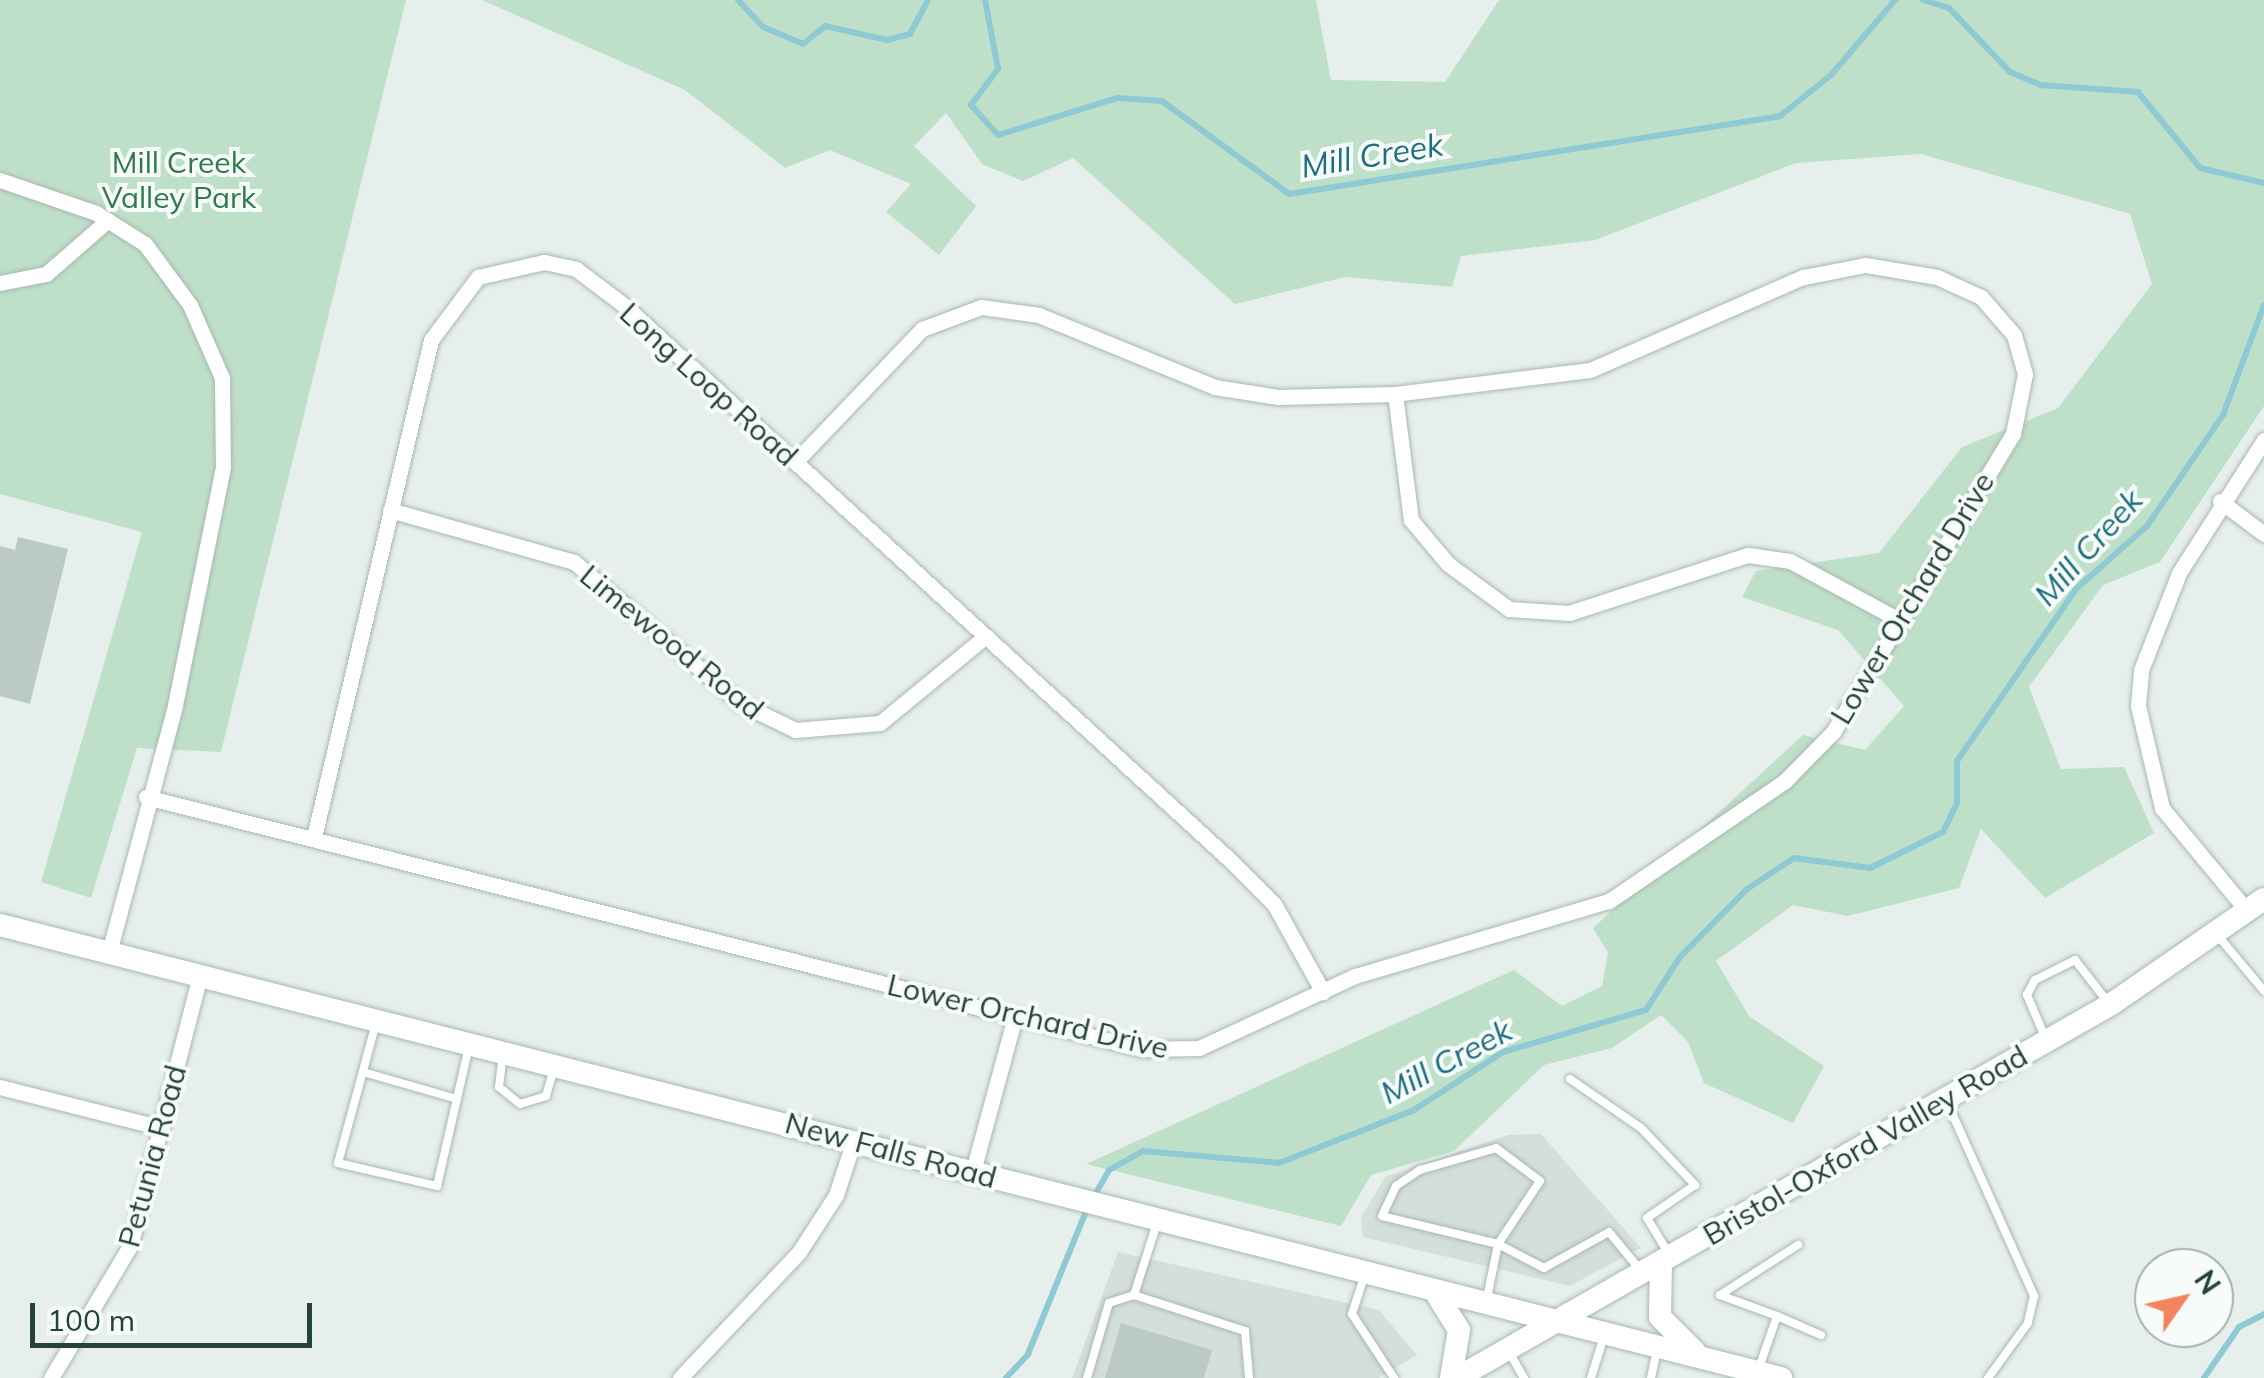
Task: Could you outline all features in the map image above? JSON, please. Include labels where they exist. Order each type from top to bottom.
[{"type":"main road","name":"Bristol-Oxford Valley Road","points":[[1454,1378],[1659,1265],[2110,1004],[2256,906]]},
{"type":"main road","name":"New Falls Road","points":[[0,925],[1782,1378]]},
{"type":"main road","points":[[1659,1265],[1660,1317],[1701,1357]]},
{"type":"main road","points":[[1434,1290],[1459,1330],[1454,1378]]},
{"type":"street","points":[[0,180],[108,220],[145,244],[190,305],[222,378],[224,468],[176,706],[146,797],[109,952]]},
{"type":"street","points":[[0,283],[46,274],[108,220]]},
{"type":"street","name":"Long Loop Road","points":[[314,837],[437,326],[464,288],[514,264],[569,266],[591,278],[796,462],[1274,904],[1323,992]]},
{"type":"street","name":"Lower Orchard Drive","points":[[146,797],[1015,1016],[1181,1052],[1237,1036],[1323,992],[1576,913],[1642,882],[1806,764],[2013,434],[2024,398],[2014,335],[1963,286],[1912,272],[1839,268],[1590,370],[1395,394],[1278,397],[1215,387],[1039,315],[981,306],[922,328],[796,462]]},
{"type":"street","points":[[1395,394],[1411,520],[1448,564],[1509,609],[1569,613],[1722,559],[1759,555],[1790,561],[1899,620]]},
{"type":"street","points":[[2256,906],[2162,808],[2139,730],[2150,642],[2220,501],[2264,440]]},
{"type":"street","points":[[2220,501],[2264,534]]},
{"type":"street","name":"Limewood Road","points":[[390,510],[574,562],[740,704],[795,730],[880,723],[986,636]]},
{"type":"street","name":"Petunia Road","points":[[51,1378],[124,1261],[200,975]]},
{"type":"street","points":[[973,1171],[1015,1016]]},
{"type":"street","points":[[0,1088],[162,1128]]},
{"type":"street","points":[[680,1378],[799,1252],[836,1196],[854,1140]]},
{"type":"lane","points":[[2216,934],[2264,991]]},
{"type":"lane","points":[[2046,1039],[2027,989],[2068,961],[2110,1004]]},
{"type":"lane","points":[[378,1019],[338,1164],[437,1186],[470,1042]]},
{"type":"lane","points":[[503,1051],[499,1087],[520,1104],[546,1096],[556,1064]]},
{"type":"lane","points":[[363,1072],[457,1098]]},
{"type":"lane","points":[[1570,1079],[1640,1128],[1695,1186],[1647,1218],[1659,1265]]},
{"type":"lane","points":[[1944,1098],[2034,1296],[2028,1324],[1988,1378]]},
{"type":"lane","points":[[1486,1303],[1498,1244],[1540,1180],[1496,1148],[1420,1170],[1396,1186],[1382,1216],[1498,1244],[1544,1268],[1609,1232],[1659,1265]]},
{"type":"lane","points":[[1134,1294],[1158,1218]]},
{"type":"lane","points":[[1798,1245],[1720,1296],[1821,1335]]},
{"type":"lane","points":[[1365,1272],[1352,1314],[1394,1378]]},
{"type":"lane","points":[[1087,1378],[1109,1303],[1134,1294],[1245,1331],[1249,1378]]},
{"type":"lane","points":[[1758,1372],[1777,1316]]},
{"type":"lane","points":[[1590,1378],[1605,1332]]},
{"type":"lane","points":[[1651,1378],[1658,1346]]},
{"type":"lane","points":[[1507,1348],[1524,1378]]},
{"type":"shaded area","points":[[1541,1134],[1641,1248],[1570,1286],[1363,1237],[1361,1218],[1385,1177],[1508,1135]]},
{"type":"shaded area","points":[[1118,1252],[1379,1310],[1417,1355],[1379,1378],[1072,1378]]},
{"type":"green space","name":"Mill Creek Valley Park","points":[[0,0],[406,0],[221,752],[137,748],[91,898],[41,882],[142,532],[0,494]]},
{"type":"green space","points":[[482,0],[1316,0],[1331,80],[1445,82],[1499,0],[2264,0],[2264,406],[2160,562],[2103,585],[2029,687],[2061,769],[2124,767],[2154,833],[2045,898],[1981,829],[1959,888],[1848,916],[1793,905],[1716,961],[1749,1016],[1824,1066],[1793,1123],[1704,1083],[1688,1042],[1661,1015],[1612,1048],[1544,1065],[1454,1151],[1371,1175],[1341,1226],[1086,1164],[1514,970],[1562,1006],[1602,986],[1608,953],[1593,928],[1803,735],[1865,750],[1904,706],[1838,630],[1742,597],[1756,571],[1879,553],[1962,447],[2058,408],[2152,284],[2130,214],[1921,154],[1796,163],[1595,240],[1461,256],[1452,287],[1345,277],[1235,304],[1073,158],[1023,181],[982,164],[946,113],[914,146],[976,206],[939,255],[886,212],[911,184],[830,150],[785,168],[685,90]]},
{"type":"building","points":[[18,537],[68,549],[30,704],[0,696],[0,546],[15,550]]},
{"type":"building","points":[[1121,1323],[1212,1350],[1204,1378],[1105,1378]]},
{"type":"waterway","name":"Mill Creek","points":[[738,0],[763,27],[803,44],[825,26],[887,40],[910,34],[928,0]]},
{"type":"waterway","name":"Mill Creek","points":[[985,0],[998,69],[971,105],[998,135],[1117,98],[1162,101],[1289,194],[1780,116],[1831,75],[1895,0]]},
{"type":"waterway","name":"Mill Creek","points":[[1923,0],[1949,8],[2010,72],[2041,85],[2138,92],[2200,168],[2264,183]]},
{"type":"waterway","name":"Mill Creek","points":[[1093,1198],[1109,1170],[1143,1151],[1279,1163],[1414,1110],[1503,1052],[1646,1010],[1680,957],[1747,889],[1794,858],[1870,868],[1943,832],[1957,803],[1957,761],[2076,589],[2147,526],[2223,415],[2264,305]]},
{"type":"waterway","name":"Mill Creek","points":[[1006,1378],[1028,1354],[1087,1209]]},
{"type":"waterway","points":[[2204,1378],[2239,1327],[2264,1314]]}]
